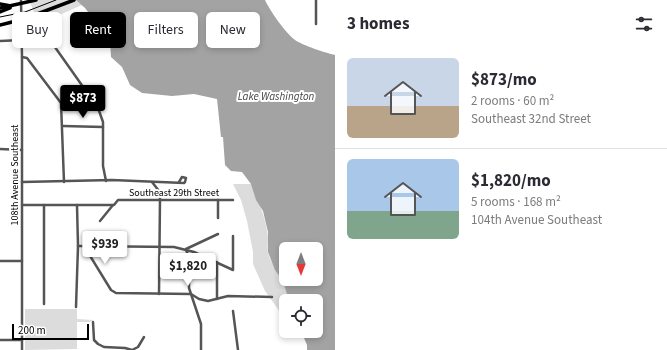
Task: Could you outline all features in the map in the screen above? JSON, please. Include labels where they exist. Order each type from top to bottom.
[{"type":"highway","points":[[0,8],[36,0]]},
{"type":"highway","points":[[0,25],[24,19],[74,0]]},
{"type":"highway","points":[[0,4],[10,7]]},
{"type":"highway","points":[[0,12],[10,7]]},
{"type":"street","name":"108th Avenue Southeast","points":[[21,0],[21,12]]},
{"type":"street","points":[[316,0],[316,24]]},
{"type":"street","points":[[0,41],[12,40]]},
{"type":"street","name":"108th Avenue Southeast","points":[[22,48],[22,350]]},
{"type":"street","points":[[56,48],[98,108],[102,118],[103,158],[106,181]]},
{"type":"street","points":[[22,57],[27,58],[61,103],[64,182]]},
{"type":"street","points":[[62,126],[103,127]]},
{"type":"street","points":[[0,149],[22,150]]},
{"type":"street","points":[[105,175],[112,180]]},
{"type":"street","points":[[22,182],[112,180],[179,182]]},
{"type":"street","points":[[152,182],[159,191],[160,199],[159,294]]},
{"type":"street","name":"Southeast 29th Street","points":[[22,205],[114,205],[118,200],[160,199],[233,200]]},
{"type":"street","points":[[218,200],[218,218]]},
{"type":"street","points":[[44,205],[44,304]]},
{"type":"street","points":[[76,307],[78,246],[77,205]]},
{"type":"street","points":[[100,221],[114,205]]},
{"type":"street","points":[[186,250],[218,234]]},
{"type":"street","points":[[78,246],[174,246],[217,262],[233,270],[233,236]]},
{"type":"street","points":[[84,246],[112,291],[116,293],[191,294],[199,299],[208,301],[228,296],[272,297]]},
{"type":"street","points":[[186,250],[189,257],[189,284],[191,294],[202,328],[201,350]]},
{"type":"street","points":[[0,261],[22,261]]},
{"type":"street","points":[[217,262],[217,299]]},
{"type":"street","points":[[234,311],[238,350]]},
{"type":"street","points":[[93,322],[94,338],[98,344],[104,347],[125,348],[132,350],[138,347],[144,337]]},
{"type":"street","points":[[0,340],[22,340]]},
{"type":"shaded area","points":[[29,0],[76,0],[82,5],[62,14],[62,12],[34,12]]},
{"type":"shaded area","points":[[233,184],[252,184],[266,225],[268,236],[268,253],[272,264],[279,275],[279,286],[284,286],[286,290],[287,294],[279,294],[279,311],[265,291],[253,264],[253,252],[241,200]]},
{"type":"shaded area","points":[[25,309],[77,309],[77,319],[93,320],[90,322],[77,322],[77,349],[25,350]]},
{"type":"water","name":"Lake Washington","points":[[76,0],[265,0],[278,21],[295,40],[314,49],[335,55],[335,350],[307,350],[307,345],[304,338],[323,338],[323,294],[287,294],[284,286],[323,286],[323,242],[279,242],[279,276],[275,270],[268,252],[268,232],[263,211],[256,200],[251,184],[242,172],[231,171],[225,165],[223,137],[221,137],[217,99],[194,94],[172,96],[142,93],[130,85],[122,67],[111,57],[110,48],[126,48],[126,12],[88,12]]},
{"type":"tram line","points":[[0,17],[25,12],[56,0]]}]
